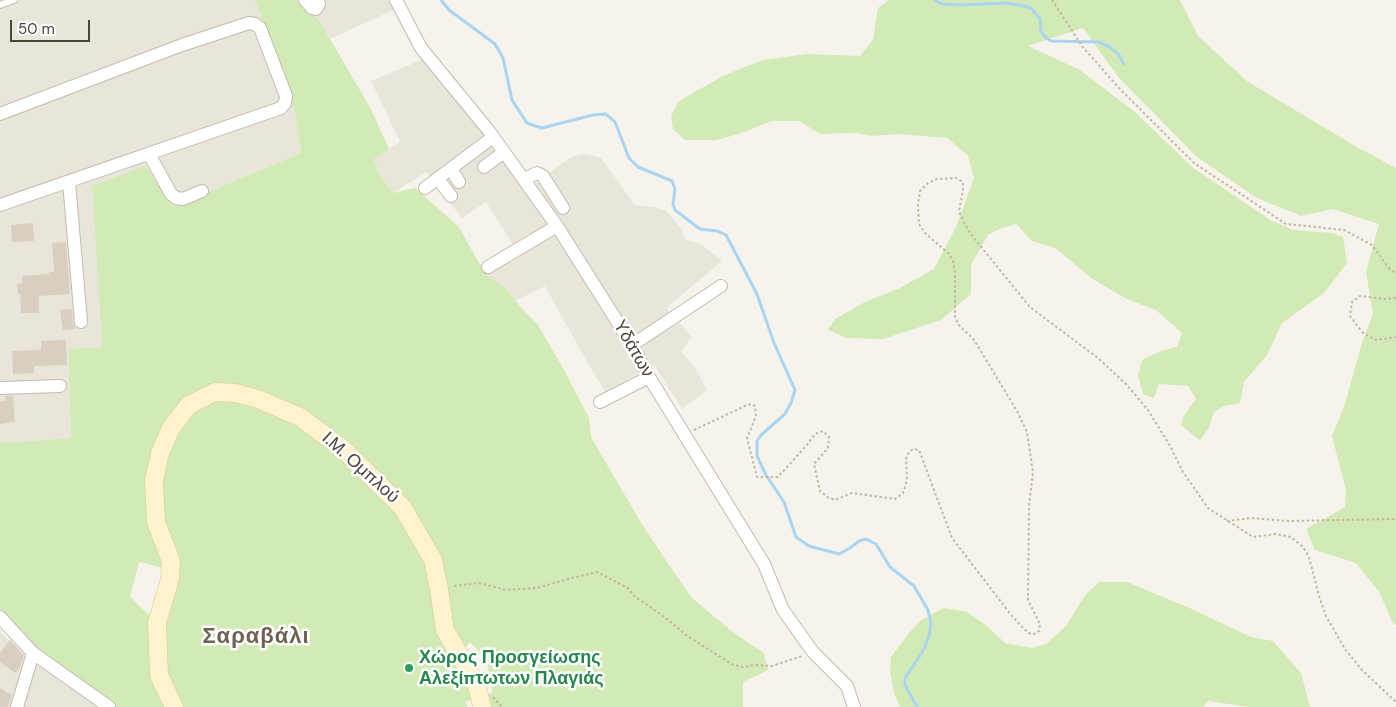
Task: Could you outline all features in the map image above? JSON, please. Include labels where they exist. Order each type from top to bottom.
[{"type":"street","points":[[305,0],[312,8],[316,9],[319,4],[318,0]]},
{"type":"street","name":"Υδάτων","points":[[396,0],[421,48],[491,134],[556,226],[632,345],[649,377],[764,564],[783,610],[813,652],[847,686],[854,707]]},
{"type":"street","points":[[0,114],[182,45],[249,23],[255,24],[260,28],[286,96],[281,108],[0,205]]},
{"type":"street","points":[[462,151],[491,134]]},
{"type":"street","points":[[425,188],[451,169],[491,134]]},
{"type":"street","points":[[484,167],[504,152]]},
{"type":"street","points":[[149,154],[171,194],[176,198],[183,199],[202,192]]},
{"type":"street","points":[[451,169],[459,182]]},
{"type":"street","points":[[524,179],[537,173],[543,176],[563,208]]},
{"type":"street","points":[[438,179],[451,196]]},
{"type":"street","points":[[69,182],[81,322]]},
{"type":"street","points":[[488,268],[556,226]]},
{"type":"street","points":[[632,345],[721,286]]},
{"type":"street","points":[[600,402],[649,377]]},
{"type":"street","points":[[0,388],[60,386]]},
{"type":"street","name":"Ι.Μ. Ομπλού","points":[[174,707],[159,675],[158,623],[170,579],[170,561],[156,522],[154,481],[160,453],[171,428],[189,405],[216,392],[235,393],[300,417],[343,449],[403,508],[433,560],[444,630],[477,686],[482,707]]},
{"type":"street","points":[[0,617],[32,653],[102,705]]},
{"type":"street","points":[[17,707],[32,653]]},
{"type":"lane","points":[[0,6],[14,0]]},
{"type":"path","points":[[1052,0],[1082,46],[1119,88],[1194,163],[1286,224],[1344,230],[1372,245],[1388,267],[1396,274]]},
{"type":"path","points":[[685,434],[752,404],[755,406],[756,416],[747,438],[757,477],[778,477],[815,434],[823,431],[829,437],[828,448],[814,464],[820,491],[835,500],[852,493],[896,498],[903,494],[907,480],[906,459],[909,452],[913,449],[919,450],[952,538],[1012,616],[1028,633],[1034,634],[1039,631],[1040,624],[1028,600],[1029,506],[1033,472],[1027,432],[1017,411],[974,340],[958,324],[955,316],[955,272],[953,261],[949,254],[925,233],[919,224],[918,206],[920,191],[937,179],[956,178],[962,182],[963,190],[959,212],[970,232],[1030,307],[1098,358],[1126,384],[1148,410],[1183,472],[1208,508],[1253,537],[1276,534],[1291,537],[1302,547],[1309,557],[1318,596],[1326,616],[1345,649],[1362,670],[1396,702]]},
{"type":"path","points":[[1396,298],[1386,299],[1360,296],[1352,302],[1350,316],[1362,332],[1376,340],[1396,337]]},
{"type":"path","points":[[1227,521],[1251,518],[1287,521],[1396,519]]},
{"type":"path","points":[[439,589],[479,583],[506,590],[536,588],[597,572],[628,588],[634,596],[666,618],[686,635],[733,664],[744,667],[754,665],[772,666],[813,652]]},
{"type":"shaded area","points":[[0,0],[255,0],[294,107],[301,153],[171,207],[92,186],[102,347],[68,349],[71,438],[0,443]]},
{"type":"shaded area","points":[[326,0],[394,0],[398,8],[330,39],[317,17],[323,12]]},
{"type":"shaded area","points":[[426,58],[528,189],[571,157],[584,154],[601,158],[635,205],[654,207],[666,211],[681,228],[685,239],[702,245],[722,261],[666,308],[692,337],[681,351],[696,369],[707,390],[682,409],[654,365],[605,391],[545,286],[515,301],[505,288],[486,274],[519,254],[486,202],[462,218],[426,172],[393,193],[379,174],[374,159],[400,142],[371,81]]},
{"type":"shaded area","points":[[0,631],[23,655],[97,707],[0,707]]},
{"type":"green space","points":[[255,0],[300,0],[308,13],[317,17],[370,107],[389,149],[374,159],[379,174],[393,193],[415,188],[459,227],[486,274],[505,288],[538,325],[589,418],[591,437],[640,521],[669,565],[692,598],[734,633],[764,653],[768,670],[743,682],[743,707],[486,707],[486,697],[492,692],[488,668],[480,652],[470,642],[462,651],[453,635],[435,555],[346,445],[221,387],[157,445],[163,568],[139,562],[130,597],[150,616],[152,671],[164,707],[117,707],[34,649],[0,612],[0,443],[71,438],[68,349],[102,347],[92,186],[145,166],[172,207],[301,153],[294,107]]},
{"type":"green space","points":[[889,0],[1180,0],[1198,36],[1248,82],[1355,146],[1396,168],[1396,625],[1393,623],[1379,592],[1356,563],[1315,550],[1306,529],[1345,507],[1346,490],[1332,436],[1345,404],[1361,346],[1373,314],[1366,272],[1379,224],[1333,209],[1301,216],[1257,198],[1197,157],[1119,78],[1083,28],[1028,46],[1080,70],[1135,112],[1192,167],[1272,221],[1294,230],[1332,233],[1343,237],[1347,263],[1324,293],[1282,323],[1267,355],[1244,382],[1240,403],[1224,406],[1214,412],[1209,427],[1200,441],[1181,425],[1184,415],[1196,399],[1188,386],[1159,384],[1154,398],[1143,394],[1138,376],[1142,360],[1161,351],[1177,347],[1182,333],[1156,310],[1127,299],[1094,280],[1055,248],[1032,241],[1016,224],[999,229],[988,235],[971,265],[971,294],[941,320],[883,339],[846,338],[828,330],[835,319],[865,302],[900,288],[934,269],[956,227],[974,178],[968,156],[947,138],[898,134],[872,136],[856,133],[820,134],[799,121],[772,121],[739,134],[716,140],[685,140],[673,129],[671,116],[679,101],[723,76],[762,60],[808,54],[860,56],[873,40],[878,8]]},
{"type":"green space","points":[[219,399],[237,400],[287,418],[326,442],[393,506],[423,551],[469,682],[472,700],[466,701],[467,707],[178,707],[163,663],[162,630],[170,604],[160,516],[162,466],[179,428],[191,415],[208,403]]},
{"type":"green space","points":[[1099,582],[1127,582],[1194,610],[1251,637],[1273,641],[1301,673],[1310,707],[1249,707],[1208,701],[1203,707],[900,707],[894,693],[890,671],[891,657],[921,620],[944,608],[967,612],[987,626],[1005,643],[1032,648],[1046,644],[1066,626],[1086,594]]},
{"type":"building","points":[[33,223],[34,241],[12,242],[11,225]]},
{"type":"building","points":[[66,242],[70,294],[39,296],[39,313],[21,313],[20,294],[18,294],[17,284],[22,283],[22,276],[54,272],[52,243]]},
{"type":"building","points":[[72,309],[73,323],[76,329],[63,330],[60,310]]},
{"type":"building","points":[[66,340],[67,365],[34,366],[34,373],[13,374],[12,351],[41,350],[41,341]]},
{"type":"building","points":[[5,396],[13,396],[15,422],[0,424],[0,401],[6,401]]},
{"type":"building","points":[[10,640],[24,655],[20,667],[15,673],[0,662],[0,653]]},
{"type":"building","points":[[0,688],[12,695],[8,707],[0,707]]},
{"type":"waterway","points":[[441,0],[449,10],[495,44],[503,58],[512,100],[527,123],[542,128],[593,115],[606,114],[615,122],[629,158],[638,167],[672,181],[675,189],[673,204],[675,210],[700,229],[717,231],[726,235],[757,294],[774,343],[795,390],[785,414],[761,435],[757,441],[757,456],[766,475],[784,502],[796,537],[809,546],[839,554],[859,541],[866,539],[876,544],[890,567],[914,586],[928,610],[931,623],[929,636],[923,651],[905,678],[905,685],[917,707]]},
{"type":"waterway","points":[[935,0],[942,4],[1004,3],[1031,8],[1040,19],[1041,32],[1046,38],[1051,41],[1098,42],[1110,47],[1119,55],[1124,64]]},
{"type":"place","name":"Χώρος Προσγείωσης Αλεξίπτωτων Πλαγιάς","points":[[409,668]]},
{"type":"district","name":"Σαραβάλι","points":[[256,637]]}]
